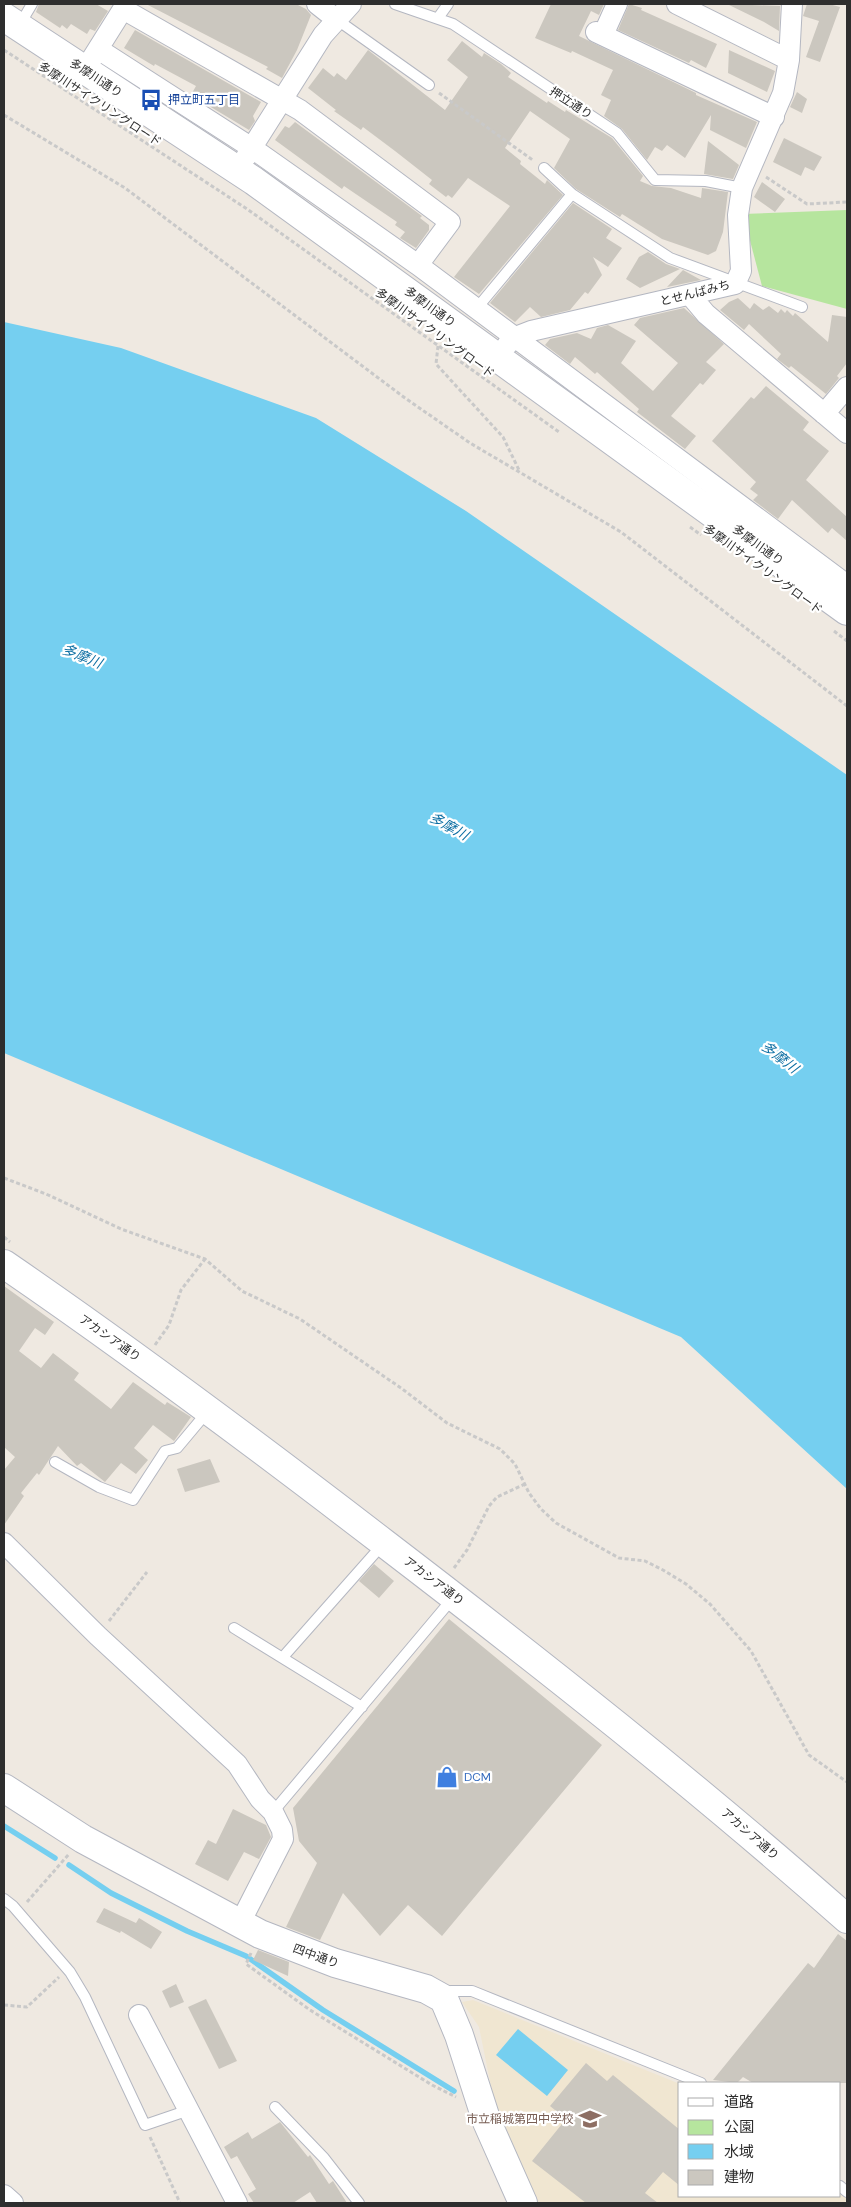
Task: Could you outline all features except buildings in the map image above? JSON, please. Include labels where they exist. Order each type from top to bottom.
[{"type":"street","points":[[317,4],[336,19]]},
{"type":"street","points":[[351,4],[336,19],[319,42],[245,159],[418,265],[477,308],[505,347],[847,585]]},
{"type":"street","points":[[617,4],[600,33],[774,117]]},
{"type":"street","points":[[676,4],[789,60]]},
{"type":"street","name":"とせんばみち","points":[[505,347],[531,331],[735,284],[740,271],[738,215],[742,188],[754,166],[783,92],[789,60],[792,4]]},
{"type":"street","points":[[91,60],[123,9],[284,99],[450,222],[418,265]]},
{"type":"street","name":"多摩川通り","points":[[18,16],[91,60],[245,159],[505,347],[839,619]]},
{"type":"street","points":[[690,295],[706,314],[847,433]]},
{"type":"street","points":[[824,414],[847,387]]},
{"type":"street","name":"アカシア通り","points":[[4,1264],[209,1410],[454,1596],[683,1777],[847,1918]]},
{"type":"street","points":[[4,1543],[98,1636],[237,1764],[260,1799],[273,1812],[282,1830],[282,1838],[240,1923]]},
{"type":"street","name":"四中通り","points":[[4,1788],[83,1838],[260,1934],[335,1964],[426,1989],[438,1995]]},
{"type":"street","points":[[438,1995],[444,1999],[452,2014],[487,2122],[523,2203]]},
{"type":"street","points":[[139,2015],[237,2203]]},
{"type":"street","points":[[4,2195],[13,2203]]},
{"type":"lane","name":"押立通り","points":[[395,4],[453,24],[617,133],[655,180],[706,181],[742,188]]},
{"type":"lane","points":[[438,18],[448,4]]},
{"type":"lane","points":[[336,19],[429,85]]},
{"type":"lane","points":[[544,168],[572,194],[670,258],[735,284],[802,307]]},
{"type":"lane","points":[[477,308],[572,194]]},
{"type":"lane","points":[[55,1462],[99,1487],[133,1500],[165,1450],[177,1448],[209,1410]]},
{"type":"lane","points":[[283,1657],[384,1543]]},
{"type":"lane","points":[[273,1812],[454,1596]]},
{"type":"lane","points":[[234,1628],[362,1707]]},
{"type":"lane","points":[[4,1899],[18,1912],[67,1969],[85,1997],[144,2125],[189,2110]]},
{"type":"lane","points":[[438,1995],[451,1991],[472,1991],[699,2082]]},
{"type":"lane","points":[[275,2107],[324,2158],[359,2203]]},
{"type":"path","name":"多摩川サイクリングロード","points":[[4,50],[242,206],[564,436]]},
{"type":"path","points":[[429,85],[544,168]]},
{"type":"path","points":[[4,116],[125,188],[405,398],[470,443],[621,532],[847,706]]},
{"type":"path","points":[[754,166],[807,204],[847,202]]},
{"type":"path","points":[[438,346],[436,364],[504,436],[520,471]]},
{"type":"path","name":"多摩川サイクリングロード","points":[[688,526],[704,537]]},
{"type":"path","name":"多摩川サイクリングロード","points":[[839,619],[847,641]]},
{"type":"path","points":[[4,1178],[31,1187],[121,1228],[204,1260],[252,1298],[304,1322],[402,1388],[447,1422],[500,1449],[515,1464],[541,1509],[556,1523],[619,1558],[645,1561],[663,1570],[686,1584],[710,1604],[751,1651],[810,1755],[847,1782]]},
{"type":"path","points":[[155,1345],[169,1325],[182,1290],[204,1260]]},
{"type":"path","points":[[454,1568],[467,1550],[489,1506],[497,1497],[525,1484]]},
{"type":"path","points":[[98,1636],[148,1572]]},
{"type":"path","points":[[18,1912],[83,1838]]},
{"type":"path","points":[[251,1954],[246,1964],[310,2010],[432,2085],[462,2100]]},
{"type":"path","points":[[4,2006],[27,2007],[67,1969]]},
{"type":"path","points":[[144,2125],[180,2203]]},
{"type":"shaded area","name":"市立稲城第四中学校","points":[[473,2000],[678,2083],[678,2197],[841,2197],[841,2194],[847,2199],[847,2203],[538,2203],[505,2136],[494,2101],[479,2027],[462,2002]]},
{"type":"green space","points":[[847,210],[847,309],[762,286],[743,214]]},
{"type":"water","name":"多摩川","points":[[4,322],[121,348],[316,418],[466,511],[847,775],[847,1489],[681,1337],[4,1053]]},
{"type":"water","points":[[518,2029],[568,2070],[547,2096],[496,2055]]},
{"type":"waterway","points":[[4,1826],[55,1858]]},
{"type":"waterway","points":[[69,1865],[111,1893],[187,1931],[246,1956],[323,2010],[454,2091]]},
{"type":"place","name":"押立町五丁目","points":[[151,100]]},
{"type":"place","name":"DCM","points":[[447,1777]]},
{"type":"place","name":"市立稲城第四中学校","points":[[590,2119]]}]
